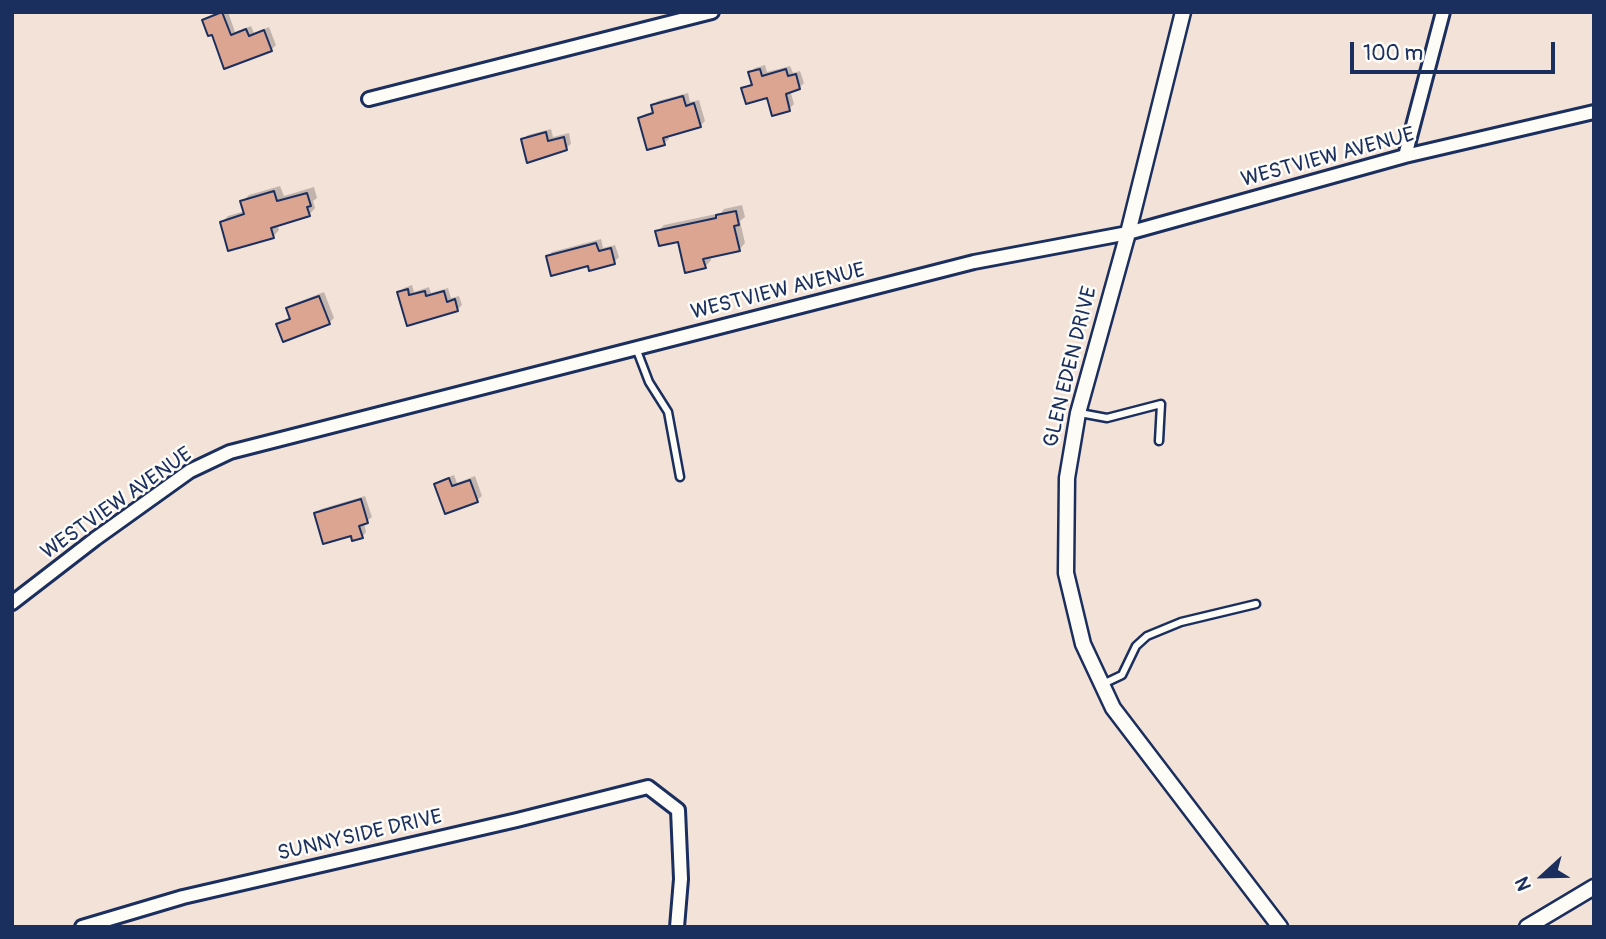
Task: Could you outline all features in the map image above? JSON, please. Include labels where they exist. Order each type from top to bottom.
[{"type":"street","points":[[369,99],[712,12]]},
{"type":"street","name":"GLEN EDEN DRIVE","points":[[1183,12],[1128,233],[1078,413],[1067,478],[1066,573],[1083,644],[1113,708],[1280,927]]},
{"type":"street","points":[[1405,156],[1443,12]]},
{"type":"street","name":"WESTVIEW AVENUE","points":[[12,603],[190,471],[230,452],[974,262],[1128,233],[1405,156],[1594,112]]},
{"type":"street","name":"SUNNYSIDE DRIVE","points":[[82,927],[183,897],[648,787],[678,810],[681,879],[677,927]]},
{"type":"street","points":[[1527,927],[1594,887]]},
{"type":"lane","points":[[636,348],[649,382],[668,412],[680,477]]},
{"type":"lane","points":[[1078,413],[1107,418],[1161,404],[1159,442]]},
{"type":"lane","points":[[1102,685],[1122,675],[1136,646],[1147,636],[1181,622],[1256,604]]},
{"type":"building","points":[[222,12],[231,35],[246,29],[249,36],[264,30],[272,51],[224,69],[212,35],[208,36],[202,20]]},
{"type":"building","points":[[760,69],[762,76],[786,69],[788,76],[796,74],[800,89],[786,94],[790,111],[772,116],[767,98],[746,104],[741,88],[752,85],[748,72]]},
{"type":"building","points":[[683,96],[686,106],[694,103],[701,127],[663,138],[665,145],[647,150],[638,118],[653,113],[651,105]]},
{"type":"building","points":[[546,132],[548,141],[564,137],[567,150],[527,163],[521,139]]},
{"type":"building","points":[[274,191],[277,201],[307,193],[311,206],[307,207],[310,216],[271,228],[274,238],[228,251],[220,222],[244,214],[240,201]]},
{"type":"building","points":[[736,211],[739,225],[734,226],[740,251],[703,259],[706,268],[685,273],[678,242],[659,246],[655,231]]},
{"type":"building","points":[[596,243],[599,251],[611,248],[615,264],[589,271],[588,266],[551,276],[546,256]]},
{"type":"building","points":[[408,289],[409,295],[425,291],[426,296],[444,291],[447,302],[455,299],[458,311],[407,326],[397,292]]},
{"type":"building","points":[[319,296],[330,324],[283,342],[276,324],[290,319],[286,308]]},
{"type":"building","points":[[449,478],[452,486],[470,480],[478,502],[445,514],[434,484]]},
{"type":"building","points":[[361,499],[368,523],[359,526],[363,538],[352,541],[351,536],[323,544],[314,513]]}]
